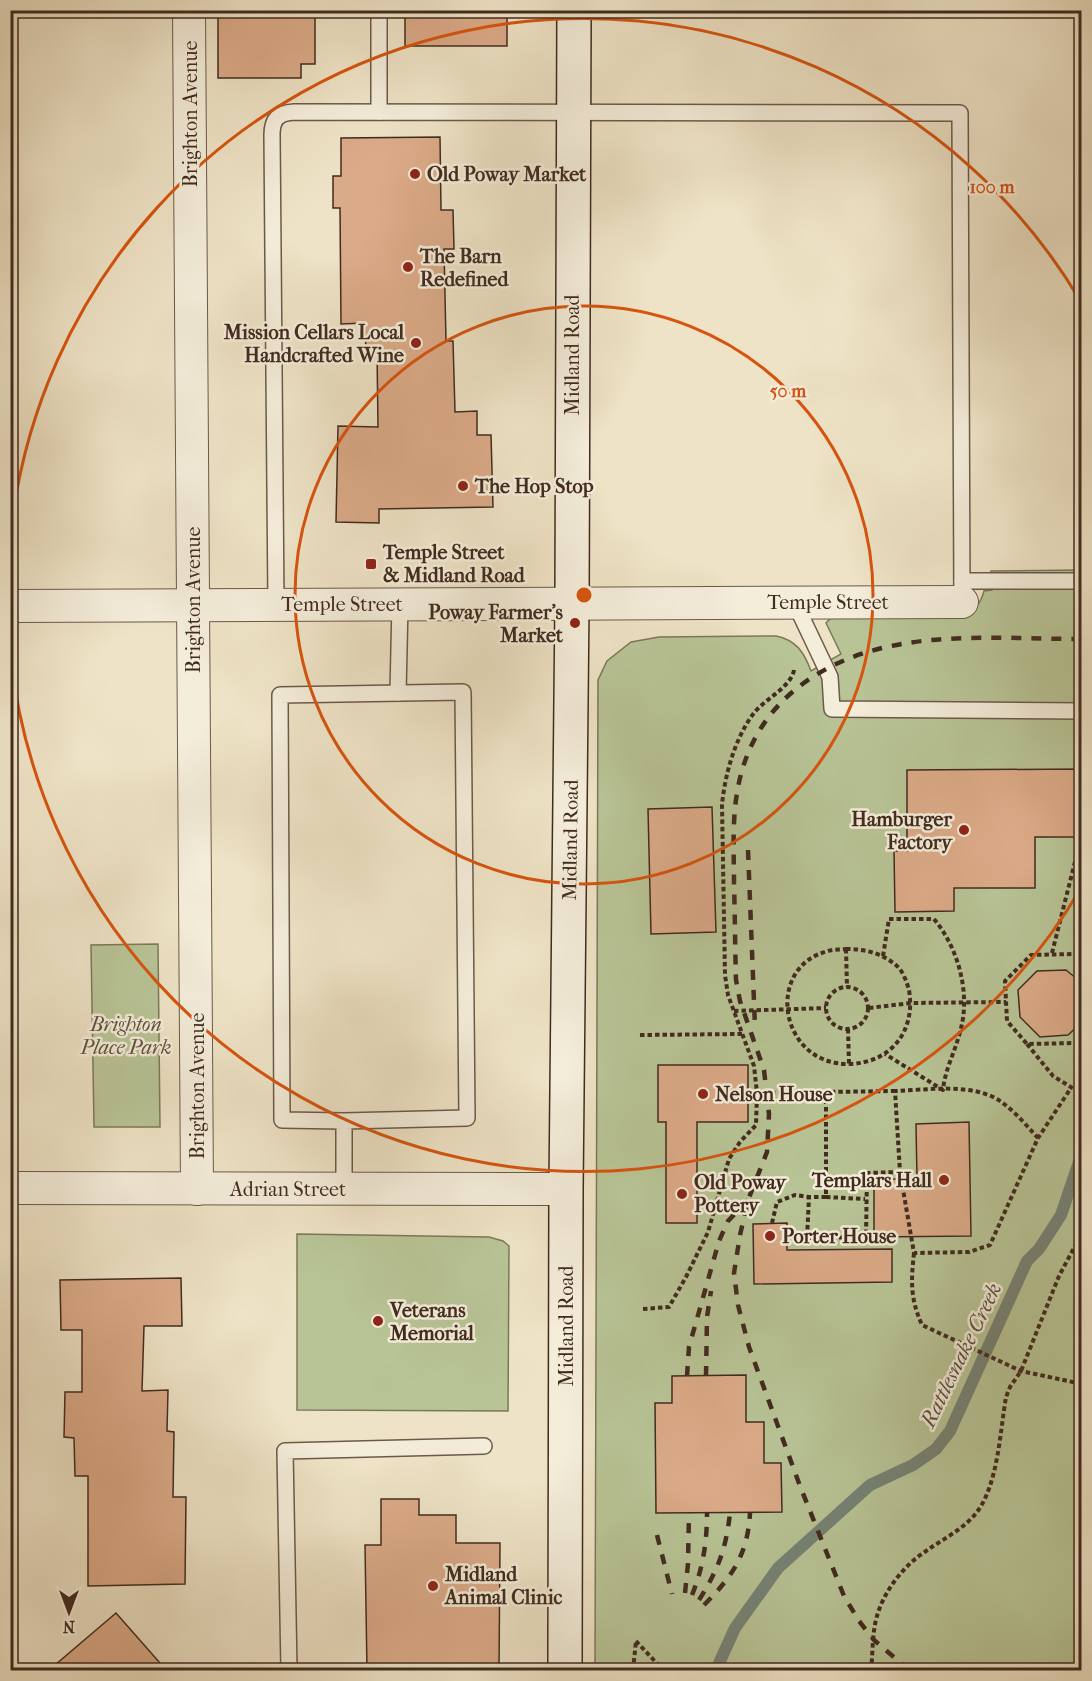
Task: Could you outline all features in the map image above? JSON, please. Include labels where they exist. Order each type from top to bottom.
[{"type":"main road","name":"Midland Road","points":[[565,1671],[574,10]]},
{"type":"street","name":"Brighton Avenue","points":[[189,10],[197,1190]]},
{"type":"street","name":"Temple Street","points":[[10,606],[795,603],[962,591]]},
{"type":"street","name":"Adrian Street","points":[[10,1188],[566,1190]]},
{"type":"lane","points":[[379,10],[379,112]]},
{"type":"lane","points":[[276,604],[272,124],[277,116],[285,112],[960,113],[962,591],[1082,581]]},
{"type":"lane","points":[[795,603],[830,678],[832,709],[1082,711]]},
{"type":"lane","points":[[398,693],[400,604]]},
{"type":"lane","points":[[462,692],[467,1118],[344,1121],[282,1120],[280,695],[462,692]]},
{"type":"lane","points":[[344,1121],[344,1190]]},
{"type":"lane","points":[[289,1671],[285,1451],[484,1446]]},
{"type":"path","points":[[643,1309],[669,1307],[708,1232],[729,1159],[740,1142],[756,1125],[757,1093],[754,1066],[734,1011],[725,975],[722,805],[734,755],[745,727],[764,702],[790,681],[794,674],[793,664]]},
{"type":"path","points":[[1052,953],[1079,846]]},
{"type":"path","points":[[883,956],[889,919],[934,919],[957,961],[963,985],[962,1029],[948,1067],[943,1090]]},
{"type":"path","points":[[846,950],[847,987]]},
{"type":"path","points":[[864,950],[883,956],[899,967],[908,985],[911,1003],[908,1022],[900,1040],[885,1054],[868,1063],[830,1063],[813,1054],[799,1041],[790,1024],[789,985],[798,968],[828,951],[864,950]]},
{"type":"path","points":[[1082,963],[1075,954],[1031,955],[1005,981],[1007,1021],[1053,1076],[1082,1094]]},
{"type":"path","points":[[847,987],[858,989],[866,997],[869,1008],[866,1018],[858,1026],[848,1029],[837,1026],[829,1019],[826,1008],[829,998],[836,989],[847,987]]},
{"type":"path","points":[[869,1008],[911,1003],[1006,1002]]},
{"type":"path","points":[[734,1011],[826,1008]]},
{"type":"path","points":[[848,1029],[849,1064]]},
{"type":"path","points":[[640,1035],[742,1034]]},
{"type":"path","points":[[1027,1044],[1076,1043],[1082,1035]]},
{"type":"path","points":[[885,1054],[943,1090]]},
{"type":"path","points":[[914,1253],[969,1252],[990,1245],[1038,1138],[1071,1088]]},
{"type":"path","points":[[895,1091],[900,1172],[914,1253],[911,1286],[914,1307],[922,1324],[1021,1371],[1082,1384]]},
{"type":"path","points":[[757,1093],[975,1091],[998,1100],[1010,1108],[1038,1138]]},
{"type":"path","points":[[826,1092],[826,1197]]},
{"type":"path","points":[[809,1197],[807,1238],[866,1237],[867,1173],[900,1172]]},
{"type":"path","points":[[772,1223],[777,1202],[795,1195],[865,1199]]},
{"type":"path","points":[[871,1671],[877,1616],[893,1584],[920,1554],[966,1524],[985,1498],[991,1479],[1006,1397],[1021,1371],[1059,1276],[1082,1233]]},
{"type":"path","points":[[633,1671],[636,1641],[663,1671]]},
{"type":"green space","points":[[1081,570],[1081,1670],[595,1670],[598,680],[607,661],[631,642],[659,637],[776,636],[789,640],[798,648],[811,671],[841,654],[826,623],[832,617],[967,613],[978,604],[984,591],[992,590],[991,571]]},
{"type":"green space","name":"Brighton Place Park","points":[[158,944],[160,1127],[94,1127],[91,945]]},
{"type":"green space","points":[[297,1234],[489,1237],[503,1241],[509,1246],[508,1411],[297,1410]]},
{"type":"building","points":[[218,10],[315,10],[315,64],[301,64],[301,78],[218,78]]},
{"type":"building","points":[[405,10],[507,10],[507,46],[405,46]]},
{"type":"building","points":[[440,137],[441,210],[453,210],[454,249],[444,249],[446,341],[453,341],[455,412],[477,411],[477,435],[491,435],[493,507],[379,509],[379,523],[336,522],[338,426],[378,427],[377,352],[366,353],[365,323],[341,324],[340,208],[333,208],[333,176],[341,176],[341,138]]},
{"type":"building","points":[[1082,769],[1082,837],[1035,837],[1035,888],[954,888],[954,911],[895,912],[894,851],[907,851],[907,770]]},
{"type":"building","points":[[712,807],[716,932],[651,934],[648,809]]},
{"type":"building","points":[[1066,970],[1082,983],[1082,1022],[1068,1035],[1040,1037],[1020,1017],[1018,990],[1037,971]]},
{"type":"building","name":"Nelson House","points":[[658,1065],[748,1065],[748,1122],[697,1122],[697,1223],[666,1223],[666,1122],[658,1122]]},
{"type":"building","name":"Templars Hall","points":[[969,1122],[971,1236],[874,1237],[874,1179],[917,1179],[916,1124]]},
{"type":"building","name":"Porter House","points":[[787,1223],[787,1250],[892,1249],[892,1282],[754,1284],[753,1224]]},
{"type":"building","points":[[181,1278],[182,1326],[144,1326],[142,1391],[168,1390],[167,1431],[174,1432],[173,1497],[186,1497],[185,1584],[88,1586],[88,1476],[75,1476],[74,1438],[64,1437],[65,1392],[82,1392],[82,1330],[61,1330],[60,1280]]},
{"type":"building","points":[[746,1375],[746,1422],[764,1422],[764,1463],[781,1463],[782,1512],[656,1513],[655,1403],[672,1403],[672,1376]]},
{"type":"building","name":"Midland Animal Clinic","points":[[381,1499],[419,1499],[419,1515],[456,1515],[456,1543],[500,1543],[499,1671],[367,1671],[365,1545],[381,1545]]},
{"type":"building","points":[[116,1613],[167,1671],[48,1671]]},
{"type":"waterway","name":"Rattlesnake Creek","points":[[716,1670],[735,1628],[778,1568],[870,1485],[913,1465],[936,1449],[950,1431],[1027,1261],[1039,1249],[1061,1215],[1082,1153]]},
{"type":"railway","points":[[909,1670],[874,1640],[844,1596],[800,1486],[749,1347],[738,1305],[734,1273],[740,1235],[748,1200],[767,1152],[769,1114],[764,1070],[740,1001],[736,980],[734,816],[737,793],[748,752],[769,716],[789,695],[820,672],[855,656],[891,646],[928,640],[1082,639]]},
{"type":"railway","points":[[748,850],[755,1027]]},
{"type":"railway","points":[[687,1376],[689,1347],[719,1241],[728,1221],[748,1200]]},
{"type":"railway","points":[[706,1376],[707,1317],[711,1291]]},
{"type":"railway","points":[[685,1593],[689,1513]]},
{"type":"railway","points":[[692,1595],[704,1555],[707,1513]]},
{"type":"railway","points":[[699,1600],[720,1559],[730,1513]]},
{"type":"railway","points":[[704,1605],[723,1585],[737,1564],[746,1541],[750,1513]]},
{"type":"railway","points":[[657,1535],[672,1594]]},
{"type":"place","name":"Old Poway Market","points":[[415,174]]},
{"type":"place","name":"The Barn Redefined","points":[[408,267]]},
{"type":"place","name":"Mission Cellars Local Handcrafted Wine","points":[[416,343]]},
{"type":"place","name":"The Hop Stop","points":[[463,486]]},
{"type":"place","name":"Temple Street & Midland Road","points":[[371,564]]},
{"type":"place","name":"Poway Farmer's Market","points":[[575,623]]},
{"type":"place","name":"Hamburger Factory","points":[[964,830]]},
{"type":"place","name":"Nelson House","points":[[703,1094]]},
{"type":"place","name":"Templars Hall","points":[[944,1180]]},
{"type":"place","name":"Old Poway Pottery","points":[[682,1194]]},
{"type":"place","name":"Porter House","points":[[770,1236]]},
{"type":"place","name":"Veterans Memorial","points":[[378,1321]]},
{"type":"place","name":"Midland Animal Clinic","points":[[433,1586]]}]
